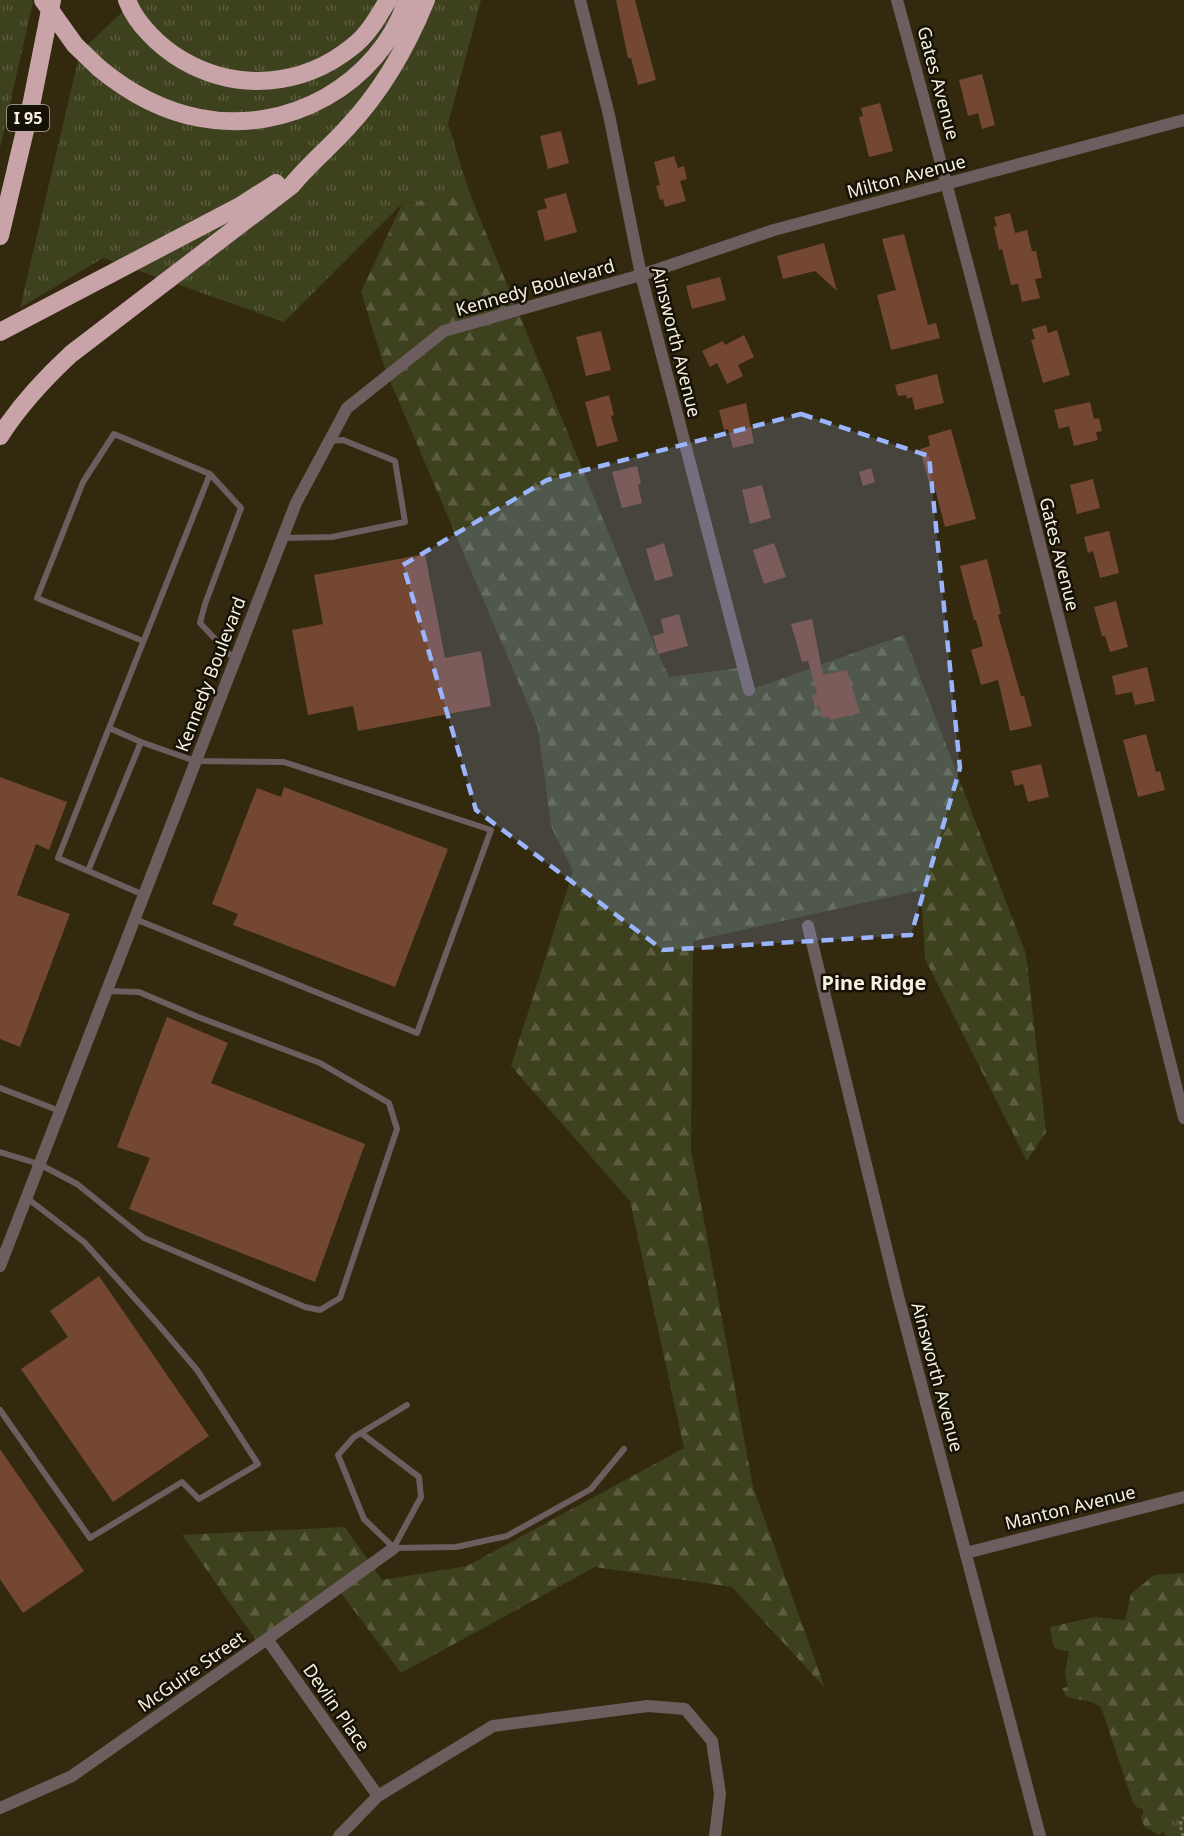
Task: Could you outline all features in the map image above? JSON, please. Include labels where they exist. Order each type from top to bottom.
[{"type":"highway","points":[[43,0],[75,45],[120,85],[171,110],[201,118],[232,120],[263,119],[293,112],[319,103],[336,92],[370,63],[393,32],[407,0]]},
{"type":"highway","name":"I 95","points":[[0,236],[32,100],[52,0]]},
{"type":"highway","points":[[127,0],[146,30],[168,52],[196,68],[226,79],[262,82],[296,78],[326,65],[354,47],[376,21],[388,0]]},
{"type":"highway","points":[[0,436],[12,417],[41,382],[71,354],[292,184],[311,162],[346,129],[385,82],[416,26],[426,0]]},
{"type":"highway","points":[[0,332],[240,206],[311,162]]},
{"type":"street","name":"Ainsworth Avenue","points":[[579,0],[609,115],[641,275],[749,690]]},
{"type":"street","name":"Gates Avenue","points":[[897,0],[947,184],[1184,1118]]},
{"type":"street","name":"Milton Avenue","points":[[641,275],[774,230],[1184,120]]},
{"type":"street","name":"Kennedy Boulevard","points":[[0,1266],[296,503],[347,408],[444,331],[641,275]]},
{"type":"street","name":"Ainsworth Avenue","points":[[808,926],[898,1296],[1040,1836]]},
{"type":"street","name":"Manton Avenue","points":[[966,1553],[1184,1497]]},
{"type":"street","name":"McGuire Street","points":[[0,1808],[72,1776],[394,1548]]},
{"type":"street","name":"Devlin Place","points":[[267,1640],[378,1796]]},
{"type":"street","points":[[339,1836],[378,1796],[493,1726],[648,1706],[685,1709],[712,1741],[720,1794],[715,1836]]},
{"type":"lane","points":[[143,641],[37,598],[83,482],[114,434],[210,474],[240,508],[200,623],[235,660]]},
{"type":"lane","points":[[282,538],[332,537],[405,522],[395,461],[343,440],[329,441]]},
{"type":"lane","points":[[144,896],[58,858],[210,474]]},
{"type":"lane","points":[[109,728],[195,762],[284,762],[491,830],[417,1034],[134,919]]},
{"type":"lane","points":[[88,871],[141,742]]},
{"type":"lane","points":[[0,1152],[39,1164],[76,1184],[144,1238],[305,1306],[320,1310],[340,1298],[397,1129],[389,1103],[320,1063],[139,992],[106,991]]},
{"type":"lane","points":[[0,1088],[60,1111]]},
{"type":"lane","points":[[0,1410],[90,1538],[182,1482],[199,1499],[258,1464],[197,1370],[157,1323],[84,1242],[26,1198]]},
{"type":"lane","points":[[407,1405],[354,1437],[338,1455],[364,1519],[394,1548],[456,1547],[507,1536],[591,1489],[624,1449]]},
{"type":"lane","points":[[361,1433],[419,1477],[421,1497],[394,1548]]},
{"type":"path","points":[[1183,1836],[1180,1826],[1184,1817]]},
{"type":"highlighted area","points":[[801,414],[929,456],[960,768],[911,935],[663,950],[476,810],[403,565],[547,480]]},
{"type":"green space","points":[[0,0],[32,0],[33,2],[0,148]]},
{"type":"green space","points":[[135,0],[481,0],[448,124],[470,194],[402,204],[284,322],[103,258],[20,308],[80,52]]},
{"type":"green space","points":[[470,194],[669,677],[740,668],[747,691],[904,635],[1026,954],[1046,1132],[1027,1161],[925,959],[921,890],[693,941],[691,1150],[753,1487],[825,1688],[732,1587],[595,1567],[401,1673],[341,1593],[261,1647],[182,1535],[345,1527],[382,1580],[467,1566],[684,1448],[630,1201],[511,1066],[573,871],[551,826],[538,728],[385,369],[361,292],[402,204]]},
{"type":"green space","points":[[1184,1573],[1184,1806],[1173,1807],[1169,1814],[1167,1828],[1159,1835],[1144,1826],[1141,1817],[1143,1809],[1133,1803],[1101,1707],[1091,1702],[1067,1697],[1062,1689],[1068,1686],[1065,1675],[1069,1651],[1055,1648],[1050,1627],[1094,1617],[1125,1620],[1131,1594],[1154,1575]]},
{"type":"green space","points":[[1184,1796],[1184,1836],[1166,1836],[1152,1811]]},
{"type":"building","points":[[616,0],[635,0],[656,80],[638,85],[631,58],[628,58]]},
{"type":"building","points":[[982,74],[995,125],[982,129],[978,113],[968,116],[959,80]]},
{"type":"building","points":[[880,103],[893,151],[869,157],[859,117],[863,116],[861,108]]},
{"type":"building","points":[[561,131],[569,163],[548,169],[540,136]]},
{"type":"building","points":[[674,156],[678,168],[684,166],[687,179],[680,181],[686,201],[665,207],[663,199],[660,200],[656,186],[660,185],[654,162]]},
{"type":"building","points":[[566,193],[577,232],[545,241],[537,211],[547,208],[544,199]]},
{"type":"building","points":[[1010,213],[1015,233],[1027,230],[1032,251],[1036,251],[1042,278],[1035,279],[1040,298],[1022,302],[1018,284],[1011,285],[994,227],[997,226],[994,217]]},
{"type":"building","points":[[904,234],[928,325],[936,323],[940,338],[891,350],[877,295],[896,290],[882,239]]},
{"type":"building","points":[[824,243],[837,291],[815,271],[783,279],[777,256]]},
{"type":"building","points":[[720,277],[726,300],[692,309],[686,286]]},
{"type":"building","points":[[1046,325],[1048,333],[1057,330],[1070,375],[1043,383],[1031,340],[1035,339],[1032,329]]},
{"type":"building","points":[[601,331],[611,370],[586,376],[576,337]]},
{"type":"building","points":[[744,335],[754,357],[738,365],[743,376],[727,384],[717,363],[710,367],[702,351],[723,341],[725,345]]},
{"type":"building","points":[[937,374],[944,403],[915,410],[912,397],[907,399],[906,395],[898,396],[895,385]]},
{"type":"building","points":[[609,395],[614,415],[611,416],[618,441],[597,447],[585,402]]},
{"type":"building","points":[[1090,402],[1094,419],[1099,418],[1102,431],[1096,432],[1098,440],[1074,446],[1069,426],[1059,429],[1054,410]]},
{"type":"building","points":[[746,403],[754,443],[733,448],[728,429],[724,430],[719,410]]},
{"type":"building","points":[[951,429],[976,519],[945,527],[933,481],[929,482],[920,449],[930,446],[928,436]]},
{"type":"building","points":[[637,466],[642,503],[622,508],[612,472]]},
{"type":"building","points":[[871,468],[875,482],[863,486],[859,472]]},
{"type":"building","points":[[1093,479],[1100,508],[1077,514],[1070,485]]},
{"type":"building","points":[[762,485],[771,518],[750,524],[742,490]]},
{"type":"building","points":[[1109,531],[1119,573],[1100,578],[1093,551],[1088,553],[1084,537]]},
{"type":"building","points":[[664,543],[673,576],[655,581],[646,549]]},
{"type":"building","points":[[774,543],[786,577],[764,584],[753,550]]},
{"type":"building","points":[[425,554],[445,658],[481,651],[491,706],[358,731],[353,706],[308,715],[292,630],[323,624],[314,575]]},
{"type":"building","points":[[987,559],[1001,614],[998,615],[1032,726],[1010,731],[998,680],[981,685],[971,650],[983,646],[960,566]]},
{"type":"building","points":[[1116,601],[1128,647],[1110,652],[1105,636],[1102,636],[1094,607]]},
{"type":"building","points":[[679,614],[688,646],[658,654],[653,636],[664,633],[661,619]]},
{"type":"building","points":[[812,619],[823,675],[847,670],[860,713],[830,720],[829,717],[822,718],[819,706],[815,707],[812,696],[817,694],[808,661],[802,662],[791,624]]},
{"type":"building","points":[[1147,667],[1155,701],[1135,705],[1132,692],[1116,695],[1112,676]]},
{"type":"building","points":[[1146,734],[1156,772],[1160,771],[1165,790],[1138,797],[1123,740]]},
{"type":"building","points":[[1041,764],[1049,797],[1028,802],[1023,784],[1015,786],[1011,771]]},
{"type":"building","points":[[0,777],[67,802],[49,850],[36,844],[17,895],[70,914],[20,1047],[0,1039]]},
{"type":"building","points":[[284,787],[448,849],[395,987],[233,925],[238,914],[212,904],[257,788],[281,797]]},
{"type":"building","points":[[167,1017],[228,1043],[211,1083],[365,1144],[315,1282],[129,1209],[150,1158],[117,1147]]},
{"type":"building","points":[[99,1276],[209,1436],[113,1502],[21,1369],[68,1337],[50,1311]]},
{"type":"building","points":[[0,1449],[84,1571],[23,1613],[0,1579]]},
{"type":"district","name":"Pine Ridge","points":[[874,982]]}]
